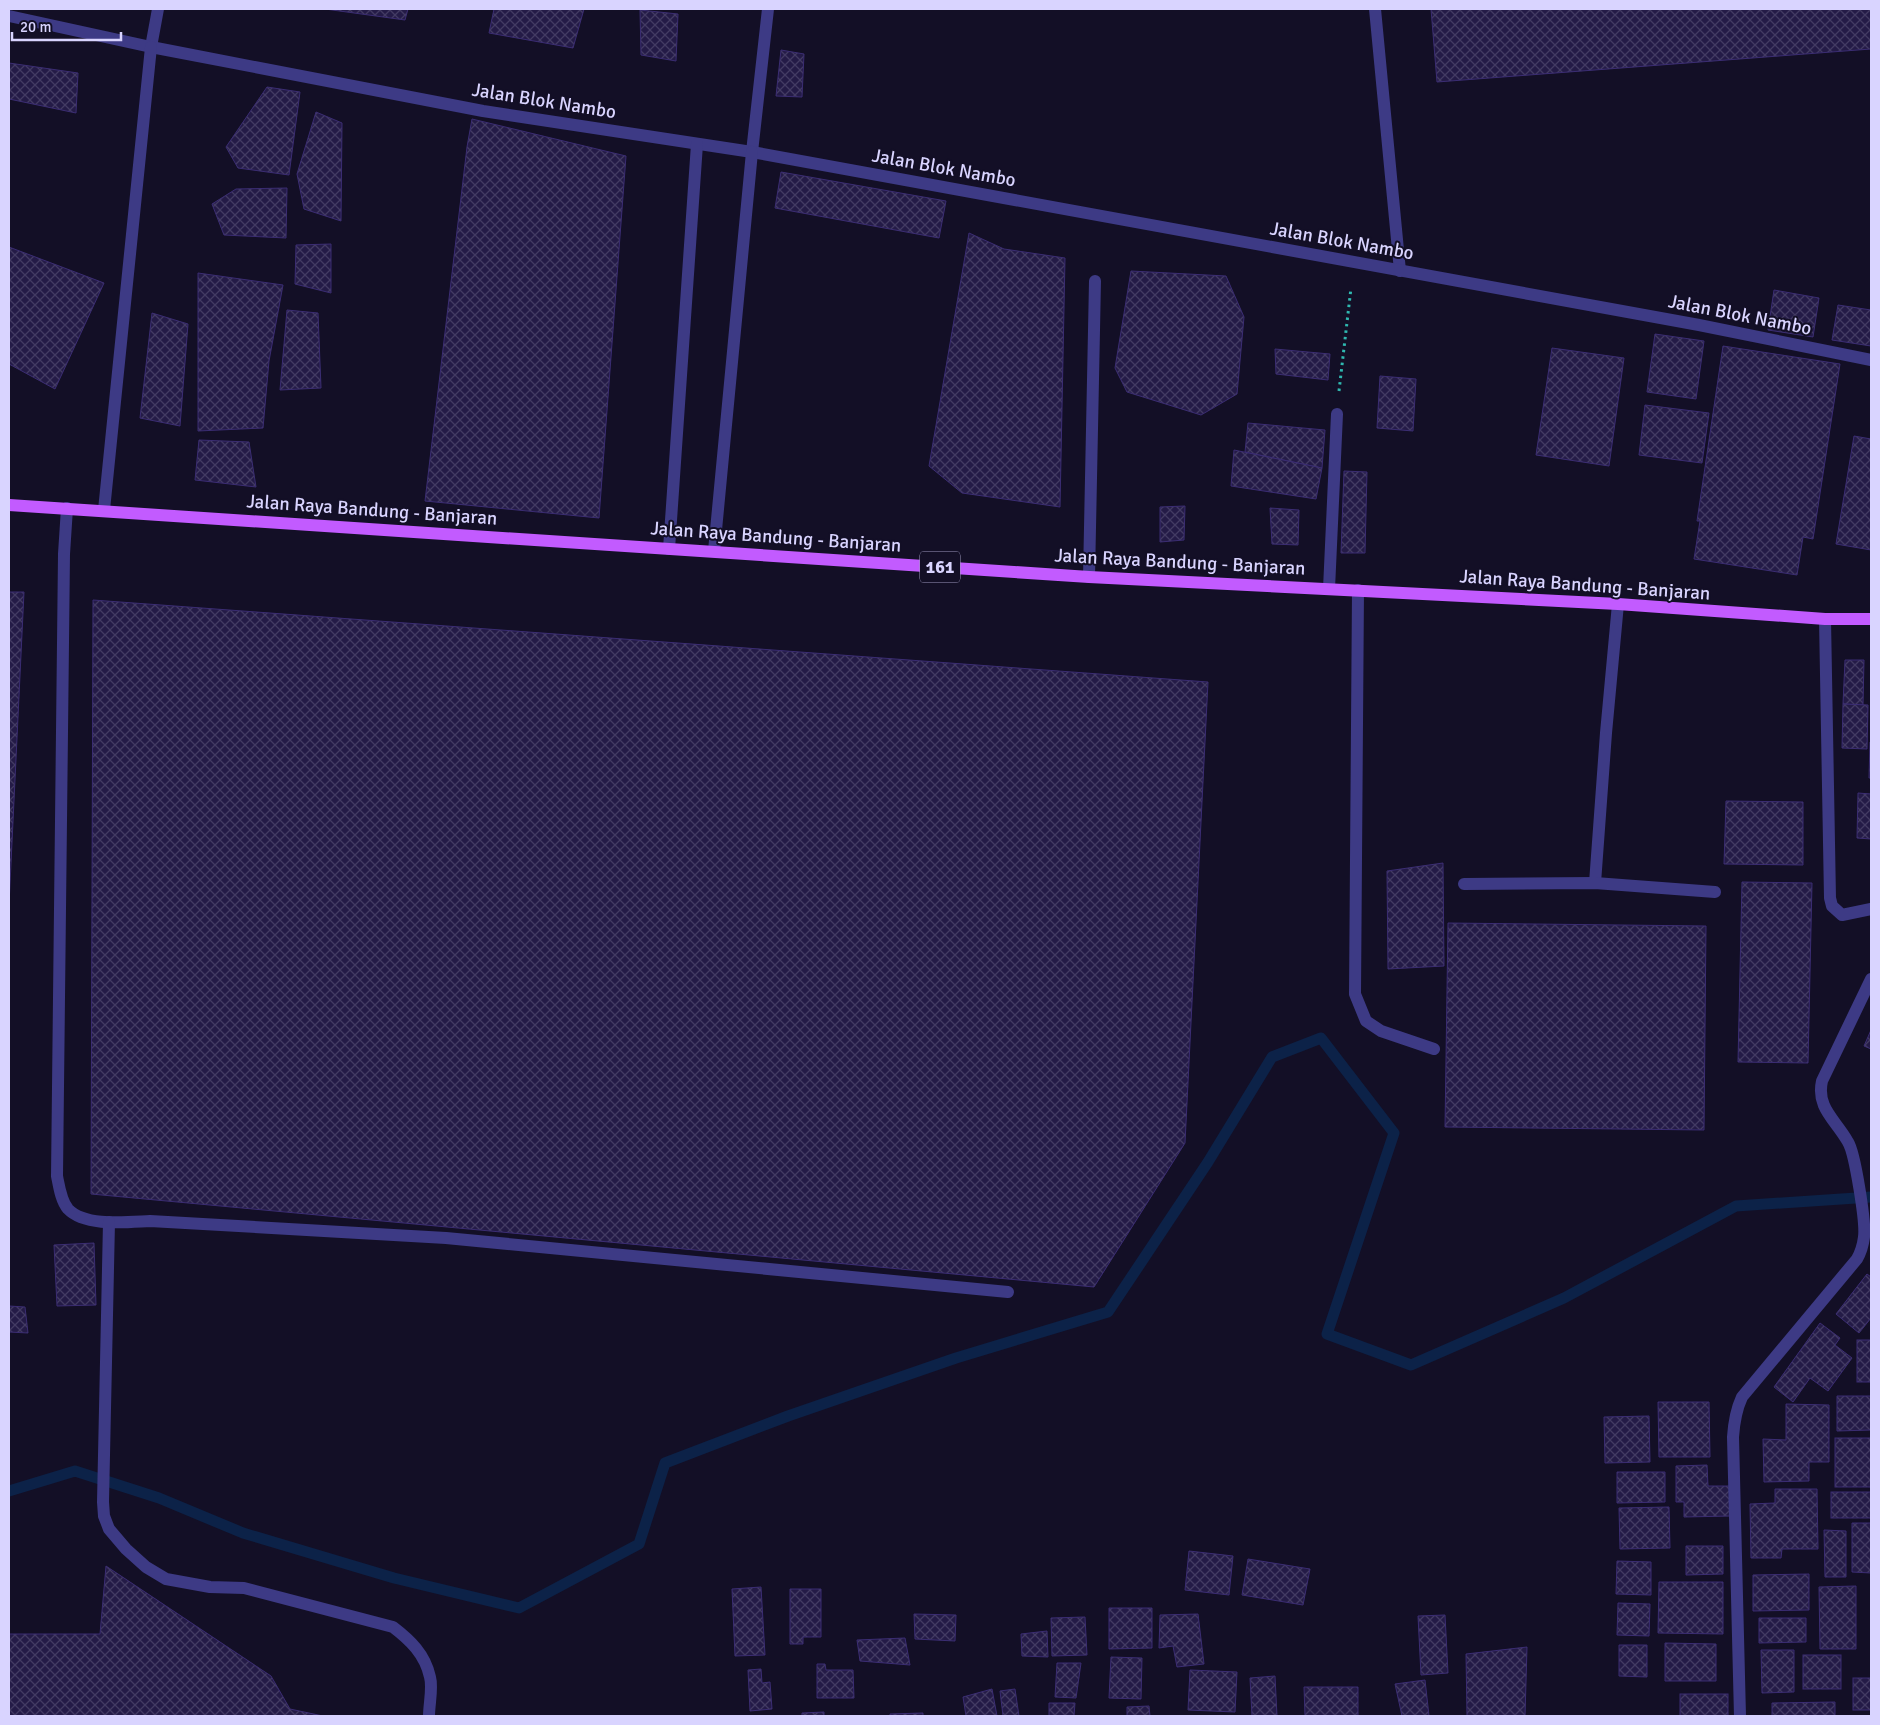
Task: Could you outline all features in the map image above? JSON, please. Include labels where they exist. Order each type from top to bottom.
[{"type":"main road","name":"Jalan Raya Bandung - Banjaran","points":[[9,505],[1089,577],[1618,604],[1825,619],[1871,619]]},
{"type":"street","points":[[104,510],[151,46],[158,9]]},
{"type":"street","points":[[714,552],[752,152],[768,9]]},
{"type":"street","points":[[1375,9],[1400,271]]},
{"type":"street","name":"Jalan Blok Nambo","points":[[9,16],[483,112],[752,152],[1699,325],[1871,360]]},
{"type":"street","points":[[669,549],[697,144]]},
{"type":"street","points":[[1089,577],[1095,281]]},
{"type":"street","points":[[1329,589],[1337,414]]},
{"type":"street","points":[[67,508],[64,554],[57,1176],[60,1192],[67,1208],[83,1219],[109,1222],[150,1222],[446,1238],[1008,1292]]},
{"type":"street","points":[[1358,590],[1355,994],[1366,1021],[1382,1031],[1434,1049]]},
{"type":"street","points":[[1596,883],[1605,742],[1618,604]]},
{"type":"street","points":[[1825,619],[1830,898],[1832,906],[1842,915],[1871,909]]},
{"type":"street","points":[[1464,884],[1596,883],[1715,892]]},
{"type":"street","points":[[1740,1716],[1733,1437],[1737,1409],[1742,1397],[1857,1259],[1862,1250],[1865,1235],[1855,1161],[1849,1142],[1822,1104],[1820,1090],[1822,1080],[1871,979]]},
{"type":"street","points":[[109,1222],[103,1502],[104,1516],[109,1529],[126,1549],[146,1567],[166,1579],[210,1587],[244,1588],[393,1627],[411,1641],[422,1656],[428,1671],[430,1678],[428,1716]]},
{"type":"path","points":[[1337,414],[1354,262]]},
{"type":"building","points":[[325,9],[408,9],[405,20]]},
{"type":"building","points":[[494,9],[584,9],[573,48],[489,33]]},
{"type":"building","points":[[1431,9],[1871,9],[1871,49],[1437,82]]},
{"type":"building","points":[[640,10],[678,14],[676,61],[641,55]]},
{"type":"building","points":[[781,50],[804,54],[802,97],[776,96]]},
{"type":"building","points":[[9,63],[78,73],[76,113],[9,99]]},
{"type":"building","points":[[267,87],[300,92],[289,175],[238,168],[226,147]]},
{"type":"building","points":[[316,112],[342,123],[341,221],[304,209],[297,174]]},
{"type":"building","points":[[472,119],[626,156],[599,518],[425,501],[467,147]]},
{"type":"building","points":[[781,172],[946,201],[939,238],[775,208]]},
{"type":"building","points":[[287,188],[286,238],[224,235],[212,204],[236,189]]},
{"type":"building","points":[[969,233],[1004,249],[1065,258],[1060,507],[962,493],[929,466]]},
{"type":"building","points":[[331,244],[331,293],[295,284],[296,245]]},
{"type":"building","points":[[9,247],[104,283],[55,389],[9,364]]},
{"type":"building","points":[[1131,271],[1226,276],[1244,317],[1237,394],[1201,415],[1127,392],[1115,368]]},
{"type":"building","points":[[198,273],[283,285],[269,361],[263,428],[198,431]]},
{"type":"building","points":[[1774,290],[1819,298],[1813,337],[1768,330]]},
{"type":"building","points":[[1838,305],[1871,310],[1871,346],[1832,340]]},
{"type":"building","points":[[287,310],[318,313],[321,388],[280,390]]},
{"type":"building","points":[[152,313],[188,324],[180,426],[140,418]]},
{"type":"building","points":[[1655,334],[1704,341],[1696,399],[1647,392]]},
{"type":"building","points":[[1723,346],[1840,364],[1813,539],[1803,537],[1797,575],[1694,559],[1700,521],[1697,521]]},
{"type":"building","points":[[1552,348],[1624,358],[1609,466],[1536,455]]},
{"type":"building","points":[[1275,349],[1330,354],[1328,380],[1276,374]]},
{"type":"building","points":[[1380,376],[1416,379],[1413,431],[1377,428]]},
{"type":"building","points":[[1645,405],[1709,413],[1702,463],[1639,455]]},
{"type":"building","points":[[1248,423],[1325,430],[1322,468],[1245,452]]},
{"type":"building","points":[[1854,436],[1871,439],[1871,550],[1836,544]]},
{"type":"building","points":[[199,440],[249,442],[256,487],[195,480]]},
{"type":"building","points":[[1234,450],[1322,468],[1316,499],[1231,486]]},
{"type":"building","points":[[1344,471],[1367,472],[1365,553],[1341,553]]},
{"type":"building","points":[[1185,506],[1184,540],[1160,542],[1160,507]]},
{"type":"building","points":[[1270,508],[1299,510],[1298,545],[1272,544]]},
{"type":"building","points":[[9,592],[24,592],[9,905]]},
{"type":"building","points":[[93,600],[1208,682],[1185,1143],[1094,1287],[91,1194]]},
{"type":"building","points":[[1845,660],[1864,660],[1863,705],[1843,704]]},
{"type":"building","points":[[1843,704],[1868,705],[1867,749],[1842,748]]},
{"type":"building","points":[[1870,742],[1871,778],[1869,778]]},
{"type":"building","points":[[1858,793],[1871,794],[1871,839],[1857,838]]},
{"type":"building","points":[[1726,801],[1803,802],[1803,865],[1724,864]]},
{"type":"building","points":[[1443,863],[1444,966],[1388,969],[1387,871]]},
{"type":"building","points":[[1742,882],[1812,883],[1808,1063],[1738,1062]]},
{"type":"building","points":[[1448,923],[1706,926],[1704,1130],[1445,1127]]},
{"type":"building","points":[[1871,1030],[1871,1049],[1864,1046]]},
{"type":"building","points":[[94,1243],[96,1305],[57,1306],[54,1245]]},
{"type":"building","points":[[1867,1274],[1871,1277],[1871,1318],[1859,1333],[1836,1314]]},
{"type":"building","points":[[9,1306],[25,1307],[28,1333],[9,1332]]},
{"type":"building","points":[[1820,1323],[1840,1338],[1835,1345],[1852,1358],[1828,1391],[1810,1378],[1793,1402],[1774,1387]]},
{"type":"building","points":[[1857,1340],[1871,1340],[1871,1382],[1857,1382]]},
{"type":"building","points":[[1837,1396],[1871,1396],[1871,1430],[1837,1431]]},
{"type":"building","points":[[1658,1402],[1709,1402],[1710,1457],[1659,1457]]},
{"type":"building","points":[[1786,1404],[1829,1405],[1829,1462],[1809,1462],[1809,1481],[1764,1482],[1763,1439],[1786,1440]]},
{"type":"building","points":[[1649,1416],[1650,1462],[1605,1463],[1604,1417]]},
{"type":"building","points":[[1835,1438],[1871,1438],[1871,1487],[1835,1487]]},
{"type":"building","points":[[1707,1465],[1708,1486],[1730,1486],[1731,1516],[1684,1517],[1684,1502],[1676,1502],[1676,1466]]},
{"type":"building","points":[[1617,1472],[1665,1472],[1665,1502],[1617,1503]]},
{"type":"building","points":[[1775,1489],[1817,1489],[1818,1549],[1782,1549],[1781,1558],[1751,1558],[1750,1504],[1775,1503]]},
{"type":"building","points":[[1831,1492],[1871,1492],[1871,1518],[1831,1518]]},
{"type":"building","points":[[1669,1507],[1670,1548],[1620,1549],[1619,1508]]},
{"type":"building","points":[[1852,1523],[1871,1523],[1871,1573],[1852,1572]]},
{"type":"building","points":[[1824,1530],[1846,1531],[1846,1577],[1825,1577]]},
{"type":"building","points":[[1686,1546],[1723,1546],[1723,1574],[1686,1575]]},
{"type":"building","points":[[1189,1551],[1233,1556],[1229,1595],[1185,1590]]},
{"type":"building","points":[[1248,1559],[1310,1569],[1303,1605],[1242,1595]]},
{"type":"building","points":[[1617,1561],[1651,1562],[1651,1595],[1616,1594]]},
{"type":"building","points":[[106,1566],[271,1676],[290,1709],[323,1716],[9,1716],[9,1634],[100,1634]]},
{"type":"building","points":[[1809,1574],[1809,1610],[1753,1611],[1753,1575]]},
{"type":"building","points":[[1659,1582],[1723,1582],[1723,1634],[1658,1633]]},
{"type":"building","points":[[1856,1586],[1856,1649],[1820,1649],[1819,1587]]},
{"type":"building","points":[[761,1587],[765,1655],[735,1656],[732,1589]]},
{"type":"building","points":[[790,1589],[821,1589],[821,1637],[803,1637],[803,1644],[790,1644]]},
{"type":"building","points":[[1618,1603],[1650,1604],[1649,1636],[1617,1635]]},
{"type":"building","points":[[1109,1608],[1152,1608],[1152,1648],[1109,1649]]},
{"type":"building","points":[[914,1614],[956,1615],[955,1641],[915,1639]]},
{"type":"building","points":[[1198,1614],[1204,1664],[1177,1667],[1173,1646],[1159,1648],[1160,1615]]},
{"type":"building","points":[[1445,1615],[1448,1673],[1421,1675],[1418,1616]]},
{"type":"building","points":[[1085,1617],[1087,1655],[1052,1656],[1051,1618]]},
{"type":"building","points":[[1759,1618],[1806,1618],[1806,1642],[1759,1643]]},
{"type":"building","points":[[1047,1631],[1048,1657],[1022,1656],[1021,1634]]},
{"type":"building","points":[[905,1638],[910,1665],[860,1661],[857,1640]]},
{"type":"building","points":[[1665,1643],[1716,1644],[1716,1681],[1665,1681]]},
{"type":"building","points":[[1619,1645],[1647,1645],[1647,1677],[1619,1676]]},
{"type":"building","points":[[1527,1647],[1525,1716],[1467,1716],[1466,1654]]},
{"type":"building","points":[[1761,1650],[1794,1650],[1794,1692],[1762,1693]]},
{"type":"building","points":[[1803,1655],[1841,1655],[1841,1689],[1803,1689]]},
{"type":"building","points":[[1111,1657],[1142,1658],[1141,1699],[1109,1698]]},
{"type":"building","points":[[1057,1663],[1081,1663],[1076,1698],[1055,1697]]},
{"type":"building","points":[[817,1664],[825,1664],[826,1670],[853,1670],[854,1698],[817,1698]]},
{"type":"building","points":[[761,1669],[762,1683],[770,1682],[772,1709],[750,1711],[748,1670]]},
{"type":"building","points":[[1190,1670],[1237,1672],[1235,1712],[1188,1710]]},
{"type":"building","points":[[1275,1676],[1277,1716],[1252,1716],[1250,1678]]},
{"type":"building","points":[[1853,1678],[1871,1678],[1871,1710],[1853,1710]]},
{"type":"building","points":[[1425,1680],[1429,1716],[1402,1716],[1395,1684]]},
{"type":"building","points":[[1304,1687],[1358,1687],[1358,1716],[1305,1716]]},
{"type":"building","points":[[992,1689],[997,1716],[966,1716],[963,1697]]},
{"type":"building","points":[[1015,1689],[1019,1716],[1003,1716],[1000,1691]]},
{"type":"building","points":[[1680,1694],[1728,1694],[1728,1716],[1680,1716]]},
{"type":"building","points":[[1835,1702],[1835,1716],[1772,1716],[1772,1703]]},
{"type":"building","points":[[1049,1703],[1075,1703],[1074,1716],[1049,1716]]},
{"type":"building","points":[[1149,1706],[1150,1716],[1127,1716],[1127,1707]]},
{"type":"building","points":[[824,1712],[824,1716],[802,1716],[802,1713]]},
{"type":"building","points":[[923,1713],[923,1716],[890,1716],[890,1714]]},
{"type":"waterway","points":[[9,1491],[75,1471],[159,1498],[243,1533],[394,1578],[519,1608],[639,1544],[665,1463],[788,1416],[956,1358],[1108,1312],[1208,1162],[1272,1057],[1321,1038],[1394,1133],[1327,1334],[1411,1365],[1564,1298],[1736,1206],[1871,1197]]}]
